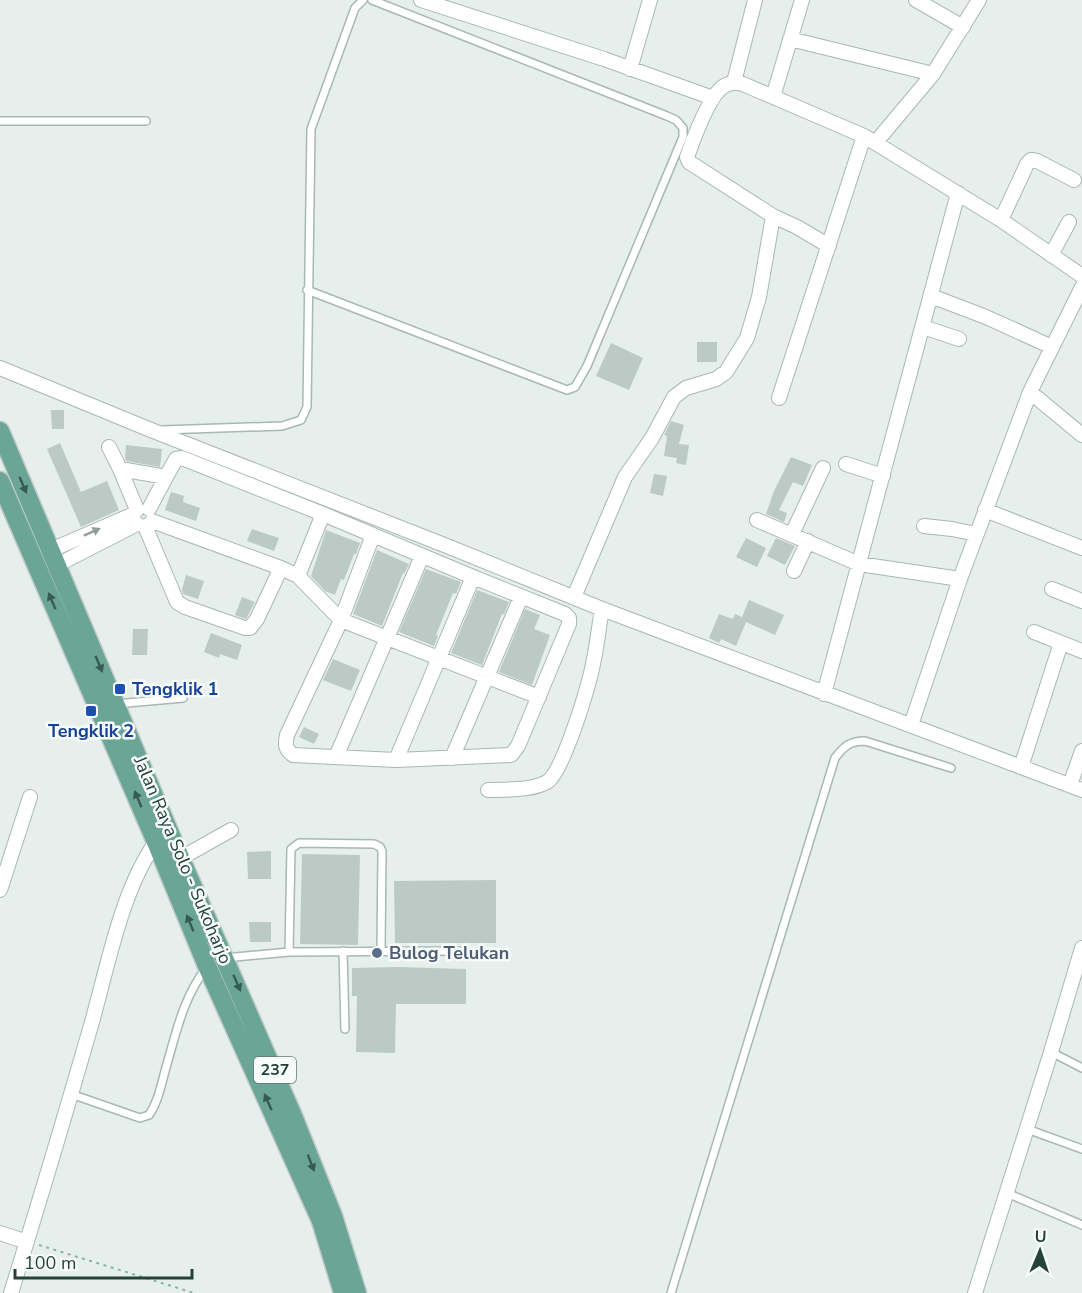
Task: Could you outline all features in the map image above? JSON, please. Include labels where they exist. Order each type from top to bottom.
[{"type":"main road","name":"Jalan Raya Solo - Sukoharjo","points":[[2,440],[116,704],[207,966],[321,1221],[343,1293]]},
{"type":"main road","name":"Jalan Raya Solo - Sukoharjo","points":[[0,481],[169,852],[225,958],[333,1216],[357,1293]]},
{"type":"main road","points":[[207,966],[225,958]]},
{"type":"street","points":[[421,0],[713,98]]},
{"type":"street","points":[[630,69],[650,0]]},
{"type":"street","points":[[734,82],[755,0]]},
{"type":"street","points":[[773,97],[802,0]]},
{"type":"street","points":[[916,0],[963,27]]},
{"type":"street","points":[[779,398],[829,246],[870,139],[933,74],[979,0]]},
{"type":"street","points":[[790,39],[933,74]]},
{"type":"street","points":[[829,246],[797,227],[772,216],[688,161],[687,155],[713,98],[722,87],[734,82],[870,139],[1001,220],[1082,276]]},
{"type":"street","points":[[1001,220],[1031,160],[1074,180]]},
{"type":"street","points":[[824,694],[958,193]]},
{"type":"street","points":[[574,597],[625,477],[652,438],[674,397],[686,388],[716,379],[726,372],[747,338],[759,297],[772,216]]},
{"type":"street","points":[[1051,255],[1069,222]]},
{"type":"street","points":[[911,725],[976,534],[988,512],[1030,392],[1082,287]]},
{"type":"street","points":[[931,296],[986,317],[1052,347]]},
{"type":"street","points":[[923,327],[959,339]]},
{"type":"street","points":[[0,368],[602,609],[1076,787],[1082,751]]},
{"type":"street","points":[[1030,392],[1082,435]]},
{"type":"street","points":[[109,447],[142,517],[177,602],[185,607],[249,628],[257,620],[281,568]]},
{"type":"street","points":[[54,558],[142,517],[176,459],[182,458],[323,514],[565,614],[569,624],[514,753],[508,756],[396,760],[293,755],[288,751],[285,745],[287,735],[341,620],[373,535]]},
{"type":"street","points":[[846,464],[883,476]]},
{"type":"street","points":[[792,534],[823,468]]},
{"type":"street","points":[[120,469],[166,477]]},
{"type":"street","points":[[988,512],[1082,548]]},
{"type":"street","points":[[298,576],[323,514]]},
{"type":"street","points":[[142,517],[298,576],[341,620],[539,697]]},
{"type":"street","points":[[757,520],[859,564],[960,579]]},
{"type":"street","points":[[924,526],[976,534]]},
{"type":"street","points":[[794,571],[808,541]]},
{"type":"street","points":[[336,757],[422,556]]},
{"type":"street","points":[[396,760],[473,577]]},
{"type":"street","points":[[1052,589],[1082,601]]},
{"type":"street","points":[[452,758],[521,597]]},
{"type":"street","points":[[488,790],[534,786],[554,777],[568,744],[590,677],[602,609]]},
{"type":"street","points":[[1034,632],[1082,651]]},
{"type":"street","points":[[1021,767],[1061,643]]},
{"type":"street","points":[[0,890],[30,797]]},
{"type":"street","points":[[11,1293],[72,1094],[123,913],[146,856],[169,852],[231,830]]},
{"type":"street","points":[[975,1293],[1081,954]]},
{"type":"street","points":[[0,1233],[27,1242]]},
{"type":"lane","points":[[151,430],[282,426],[301,420],[307,407],[311,129],[355,8],[363,0]]},
{"type":"lane","points":[[307,290],[567,390],[575,387],[587,366],[683,136],[683,128],[676,120],[667,116],[372,0]]},
{"type":"lane","points":[[0,121],[146,122]]},
{"type":"lane","points":[[116,704],[183,698]]},
{"type":"lane","points":[[671,1293],[835,758],[844,746],[853,741],[865,741],[951,768]]},
{"type":"lane","points":[[289,952],[291,849],[299,843],[374,844],[380,847],[382,851],[381,951]]},
{"type":"lane","points":[[343,951],[345,1029]]},
{"type":"lane","points":[[225,958],[289,952],[459,951]]},
{"type":"lane","points":[[72,1094],[140,1118],[149,1115],[158,1099],[185,1002],[195,982],[207,966]]},
{"type":"lane","points":[[1051,1052],[1082,1068]]},
{"type":"lane","points":[[1027,1129],[1082,1149]]},
{"type":"lane","points":[[1007,1193],[1082,1225]]},
{"type":"path","points":[[27,1242],[194,1293]]},
{"type":"building","points":[[697,342],[717,342],[717,362],[697,362]]},
{"type":"building","points":[[611,343],[643,358],[629,390],[596,376]]},
{"type":"building","points":[[51,410],[64,410],[64,429],[52,429]]},
{"type":"building","points":[[671,421],[684,425],[679,444],[689,445],[686,465],[676,463],[677,458],[664,456],[667,436],[664,435]]},
{"type":"building","points":[[60,443],[81,492],[107,481],[119,510],[81,527],[47,449]]},
{"type":"building","points":[[126,445],[162,449],[160,467],[126,461]]},
{"type":"building","points":[[791,457],[812,465],[803,486],[793,482],[779,510],[787,513],[784,522],[766,514],[774,491]]},
{"type":"building","points":[[654,474],[667,476],[663,496],[650,493]]},
{"type":"building","points":[[171,492],[184,496],[183,502],[200,508],[196,521],[165,510]]},
{"type":"building","points":[[252,529],[279,538],[274,551],[247,541]]},
{"type":"building","points":[[326,530],[360,543],[335,595],[325,591],[311,576]]},
{"type":"building","points":[[746,538],[766,548],[757,567],[736,557]]},
{"type":"building","points":[[776,538],[795,546],[785,565],[767,556]]},
{"type":"building","points":[[377,550],[409,564],[403,573],[382,626],[353,614]]},
{"type":"building","points":[[426,569],[461,582],[456,594],[453,593],[436,635],[438,636],[434,646],[399,632]]},
{"type":"building","points":[[186,575],[204,581],[198,599],[183,594]]},
{"type":"building","points":[[477,590],[509,602],[482,665],[451,653]]},
{"type":"building","points":[[242,597],[255,602],[246,619],[235,615]]},
{"type":"building","points":[[749,600],[784,615],[775,635],[746,622],[736,646],[721,639],[719,643],[709,638],[719,614],[733,619],[735,614],[742,617]]},
{"type":"building","points":[[525,609],[540,615],[534,629],[550,635],[532,685],[499,672]]},
{"type":"building","points":[[133,629],[148,629],[147,655],[132,655]]},
{"type":"building","points":[[211,633],[242,645],[237,660],[220,654],[219,658],[204,652]]},
{"type":"building","points":[[333,659],[360,670],[351,691],[323,680]]},
{"type":"building","points":[[304,727],[319,734],[314,744],[299,737]]},
{"type":"building","points":[[271,851],[271,879],[248,879],[247,852]]},
{"type":"building","points":[[302,854],[360,855],[358,945],[300,944]]},
{"type":"building","points":[[496,880],[496,943],[395,943],[394,881]]},
{"type":"building","points":[[249,922],[271,922],[271,942],[250,942]]},
{"type":"building","points":[[352,968],[466,969],[466,1004],[396,1004],[395,1053],[356,1052],[357,996],[352,996]]},
{"type":"place","name":"Tengklik 1","points":[[120,689]]},
{"type":"place","name":"Tengklik 2","points":[[91,711]]},
{"type":"place","name":"Bulog Telukan","points":[[377,953]]}]
